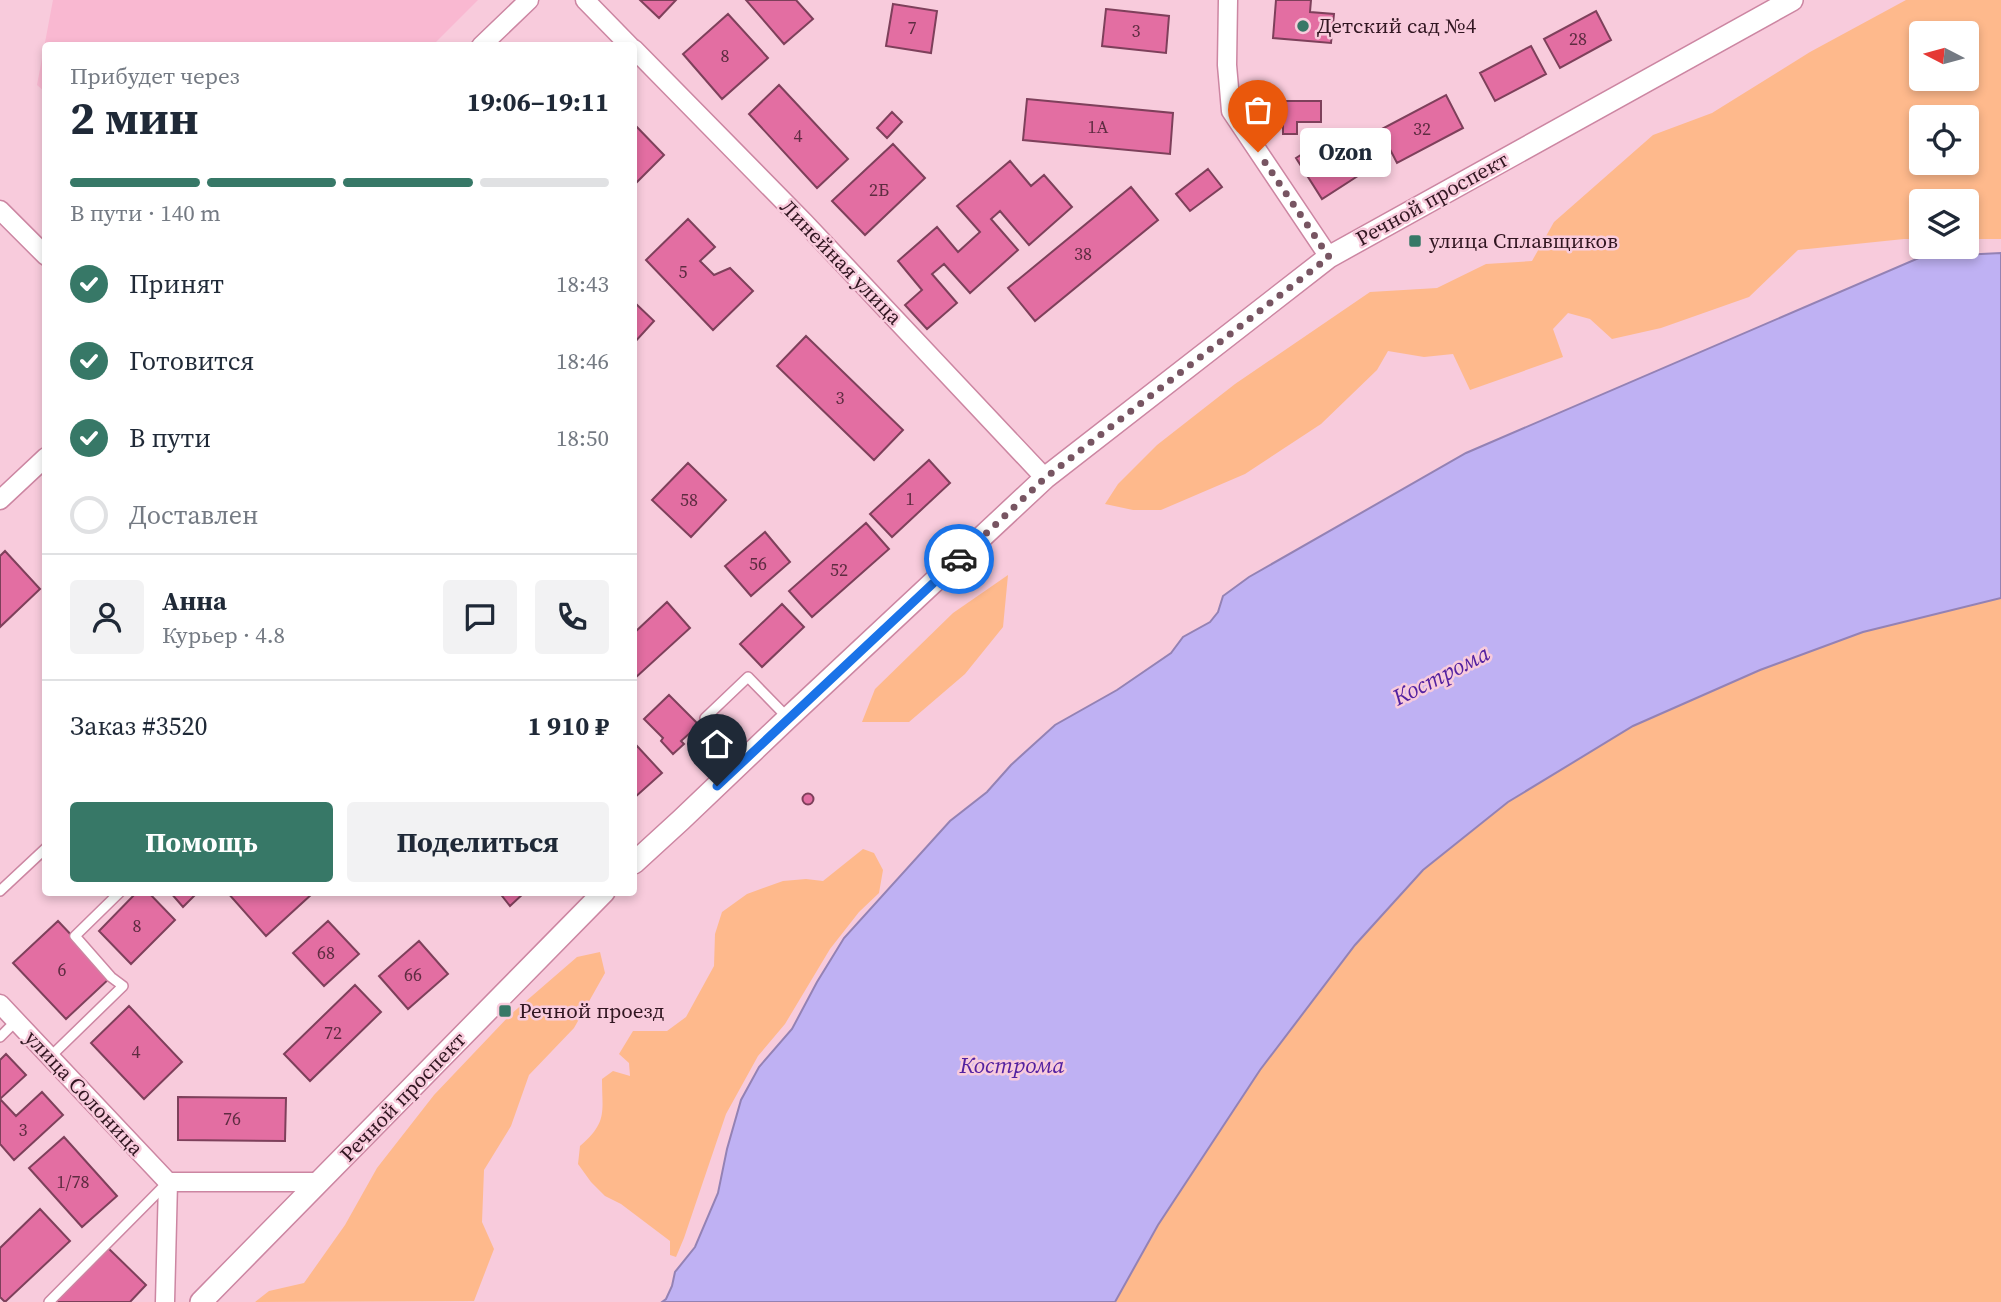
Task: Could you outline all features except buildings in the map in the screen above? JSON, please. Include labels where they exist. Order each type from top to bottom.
[{"type":"street","points":[[485,42],[529,0]]},
{"type":"street","points":[[584,0],[626,42]]},
{"type":"street","points":[[1228,0],[1227,65],[1231,111],[1329,257]]},
{"type":"street","name":"Речной проспект","points":[[637,858],[1045,478],[1329,257],[1792,0]]},
{"type":"street","name":"Линейная улица","points":[[637,53],[804,222],[1045,478]]},
{"type":"street","points":[[1,215],[42,248]]},
{"type":"street","points":[[0,500],[42,461]]},
{"type":"street","name":"Речной проспект","points":[[201,1302],[600,896]]},
{"type":"street","name":"улица Солоница","points":[[0,1004],[169,1182]]},
{"type":"street","points":[[165,1302],[169,1182],[320,1182]]},
{"type":"lane","points":[[705,718],[747,677],[788,718]]},
{"type":"lane","points":[[0,891],[42,852]]},
{"type":"lane","points":[[50,1057],[123,986],[111,977],[75,936],[116,896]]},
{"type":"lane","points":[[0,1037],[16,1021]]},
{"type":"lane","points":[[49,1302],[169,1182]]},
{"type":"shaded area","points":[[53,0],[478,0],[436,42],[45,42]]},
{"type":"shaded area","points":[[1906,0],[2001,0],[2001,239],[1979,239],[1979,189],[1909,189],[1909,239],[1798,250],[1749,297],[1661,328],[1612,339],[1590,319],[1568,313],[1553,329],[1563,357],[1470,390],[1453,354],[1424,357],[1388,351],[1377,370],[1321,424],[1245,474],[1161,510],[1133,510],[1105,504],[1118,484],[1157,445],[1235,384],[1370,292],[1437,288],[1486,264],[1532,261],[1554,222],[1653,135],[1712,113],[1810,52]]},
{"type":"shaded area","points":[[42,58],[42,89],[37,85]]},
{"type":"shaded area","points":[[1008,575],[1003,627],[965,674],[909,722],[862,722],[875,689],[953,613]]},
{"type":"shaded area","points":[[2001,598],[2001,1302],[1115,1302],[1158,1225],[1260,1070],[1355,945],[1423,870],[1508,802],[1633,726],[1760,670],[1863,632]]},
{"type":"shaded area","points":[[863,849],[874,853],[883,870],[879,893],[859,912],[830,949],[785,1024],[758,1056],[726,1114],[676,1257],[670,1255],[670,1241],[621,1204],[605,1196],[578,1164],[580,1146],[595,1130],[602,1116],[602,1079],[613,1071],[630,1076],[629,1063],[619,1054],[633,1031],[667,1031],[686,1017],[714,966],[715,934],[722,912],[747,894],[783,881],[823,881]]},
{"type":"shaded area","points":[[600,952],[605,973],[574,1028],[529,1075],[511,1126],[484,1170],[482,1222],[494,1249],[474,1301],[255,1302],[269,1291],[304,1283],[345,1225],[377,1168],[434,1095],[510,1015],[577,957]]},
{"type":"water","name":"Кострома","points":[[2001,253],[2001,598],[1863,632],[1760,670],[1633,726],[1508,802],[1423,870],[1355,945],[1260,1070],[1158,1225],[1115,1302],[662,1302],[672,1286],[675,1272],[695,1247],[718,1193],[741,1100],[759,1067],[792,1029],[844,938],[950,821],[987,792],[1011,765],[1055,725],[1117,690],[1171,653],[1183,637],[1210,622],[1218,612],[1223,596],[1249,577],[1466,453],[1916,259],[1979,259],[1979,254]]},
{"type":"way so far","points":[[959,559],[1045,478],[1329,257],[1258,152]]},
{"type":"place","name":"Детский сад №4","points":[[1303,26]]},
{"type":"place","name":"Ozon","points":[[1258,152]]},
{"type":"place","name":"улица Сплавщиков","points":[[1415,241]]},
{"type":"place","name":"Речной проезд","points":[[505,1011]]},
{"type":"route","points":[[717,786],[959,559]]}]
